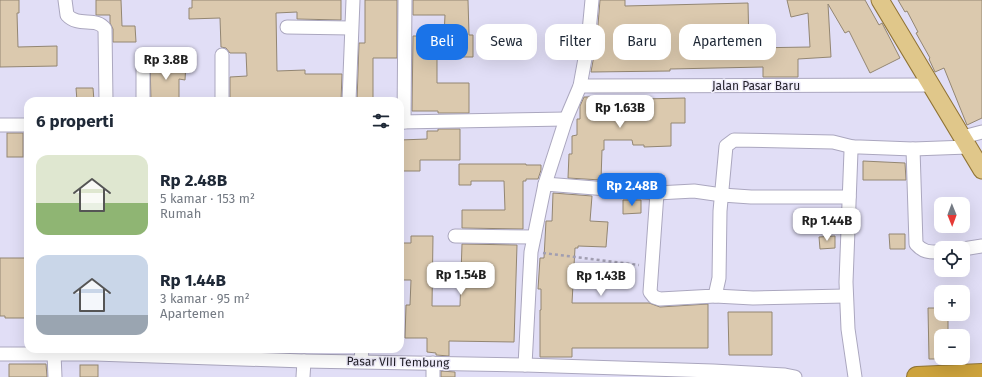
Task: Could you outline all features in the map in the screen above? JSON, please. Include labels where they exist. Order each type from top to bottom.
[{"type":"highway","points":[[917,377],[982,374]]},
{"type":"main road","points":[[880,0],[982,170]]},
{"type":"street","points":[[65,0],[67,14],[74,20],[94,22],[102,25],[105,29],[106,97]]},
{"type":"street","points":[[349,97],[353,0]]},
{"type":"street","points":[[403,97],[405,0]]},
{"type":"street","points":[[525,365],[531,252],[545,184],[566,119],[580,86],[588,42],[592,0]]},
{"type":"street","points":[[287,27],[351,28]]},
{"type":"street","points":[[222,55],[222,97]]},
{"type":"street","points":[[143,66],[143,97]]},
{"type":"street","name":"Jalan Pasar Baru","points":[[580,86],[931,85]]},
{"type":"street","points":[[404,122],[566,119]]},
{"type":"street","points":[[0,125],[24,125]]},
{"type":"street","points":[[715,296],[719,278],[722,195],[726,146],[734,140],[833,142],[854,147],[913,149],[965,142],[982,132]]},
{"type":"street","points":[[854,147],[850,155],[846,268],[848,329],[854,377]]},
{"type":"street","points":[[913,149],[916,244],[920,249],[926,252],[934,252]]},
{"type":"street","points":[[545,184],[657,193],[694,191],[751,197],[849,197]]},
{"type":"street","points":[[657,193],[650,292],[654,297],[660,299],[715,296],[753,298],[846,296]]},
{"type":"street","points":[[456,236],[534,237]]},
{"type":"street","points":[[970,248],[982,246]]},
{"type":"street","name":"Pasar VIII Tembung","points":[[0,354],[68,353]]},
{"type":"street","name":"Pasar VIII Tembung","points":[[201,353],[304,360],[361,355],[433,363],[713,371],[795,377]]},
{"type":"street","points":[[54,354],[55,377]]},
{"type":"street","points":[[303,377],[304,360]]},
{"type":"street","points":[[433,363],[433,377]]},
{"type":"path","points":[[531,252],[652,267]]},
{"type":"building","points":[[0,0],[19,0],[19,13],[17,13],[18,47],[57,46],[57,66],[0,67]]},
{"type":"building","points":[[96,0],[121,0],[122,26],[135,26],[136,42],[113,42],[113,29],[110,23],[110,15],[96,15]]},
{"type":"building","points":[[192,0],[341,0],[341,20],[297,19],[297,12],[276,13],[277,71],[305,70],[305,74],[342,74],[341,97],[230,97],[230,77],[247,76],[246,53],[230,53],[226,48],[221,47],[220,18],[189,19],[189,8],[192,8]]},
{"type":"building","points":[[365,0],[397,0],[397,58],[373,58],[373,97],[357,97],[359,43],[365,43]]},
{"type":"building","points":[[413,0],[468,0],[469,35],[473,35],[473,57],[468,57],[468,24],[445,24],[445,15],[413,15]]},
{"type":"building","points":[[600,0],[625,0],[625,6],[748,3],[748,24],[679,24],[679,60],[776,60],[776,48],[810,47],[808,13],[791,17],[787,0],[865,0],[879,25],[882,23],[900,58],[870,73],[849,31],[845,33],[828,4],[831,57],[798,59],[798,77],[763,77],[763,67],[670,69],[670,71],[591,72],[593,60],[605,60],[605,24],[598,24]]},
{"type":"building","points":[[898,0],[982,0],[982,118],[967,125],[944,68],[935,72],[929,59],[930,58],[916,33],[918,32],[907,11],[905,12]]},
{"type":"building","points":[[413,36],[416,36],[416,60],[437,60],[437,83],[469,83],[469,113],[412,111]]},
{"type":"building","points":[[150,62],[186,63],[185,80],[179,79],[179,97],[151,97]]},
{"type":"building","points":[[76,88],[93,88],[94,97],[77,97]]},
{"type":"building","points":[[584,97],[631,97],[642,99],[685,98],[685,123],[671,123],[671,146],[644,147],[644,145],[633,145],[632,140],[604,140],[604,150],[602,150],[601,180],[568,178],[569,154],[572,154],[572,136],[577,135],[577,119],[580,119],[580,106]]},
{"type":"building","points":[[438,129],[460,129],[460,160],[420,160],[420,171],[404,171],[404,140],[427,139],[427,131],[438,131]]},
{"type":"building","points":[[7,133],[23,133],[23,157],[7,157]]},
{"type":"building","points":[[863,161],[905,163],[906,180],[863,180]]},
{"type":"building","points":[[459,164],[541,165],[538,179],[526,179],[526,181],[523,181],[523,229],[462,228],[462,210],[505,210],[504,181],[471,181],[471,185],[459,185]]},
{"type":"building","points":[[553,193],[592,196],[590,221],[608,222],[606,247],[578,246],[578,248],[575,248],[572,303],[649,303],[660,307],[708,304],[708,348],[572,348],[572,357],[540,357],[541,289],[538,289],[540,258],[544,258],[546,221],[552,221]]},
{"type":"building","points":[[623,200],[641,200],[641,213],[623,214]]},
{"type":"building","points":[[889,234],[905,234],[905,249],[890,249]]},
{"type":"building","points":[[411,236],[433,236],[432,306],[460,306],[462,244],[517,245],[514,342],[449,341],[449,356],[436,355],[436,353],[427,352],[427,338],[405,338],[406,305],[410,305],[411,280],[404,280],[404,243],[411,243]]},
{"type":"building","points":[[835,236],[835,248],[820,249],[819,237]]},
{"type":"building","points":[[0,258],[24,258],[24,318],[5,318],[5,316],[0,316]]},
{"type":"building","points":[[928,308],[934,308],[934,321],[948,321],[948,329],[934,329],[934,359],[929,359]]},
{"type":"building","points":[[728,312],[772,312],[772,355],[729,355]]},
{"type":"building","points":[[9,364],[46,364],[47,377],[9,377]]},
{"type":"building","points":[[80,365],[98,365],[98,377],[80,377]]},
{"type":"building","points":[[441,371],[455,372],[455,377],[441,377]]}]
